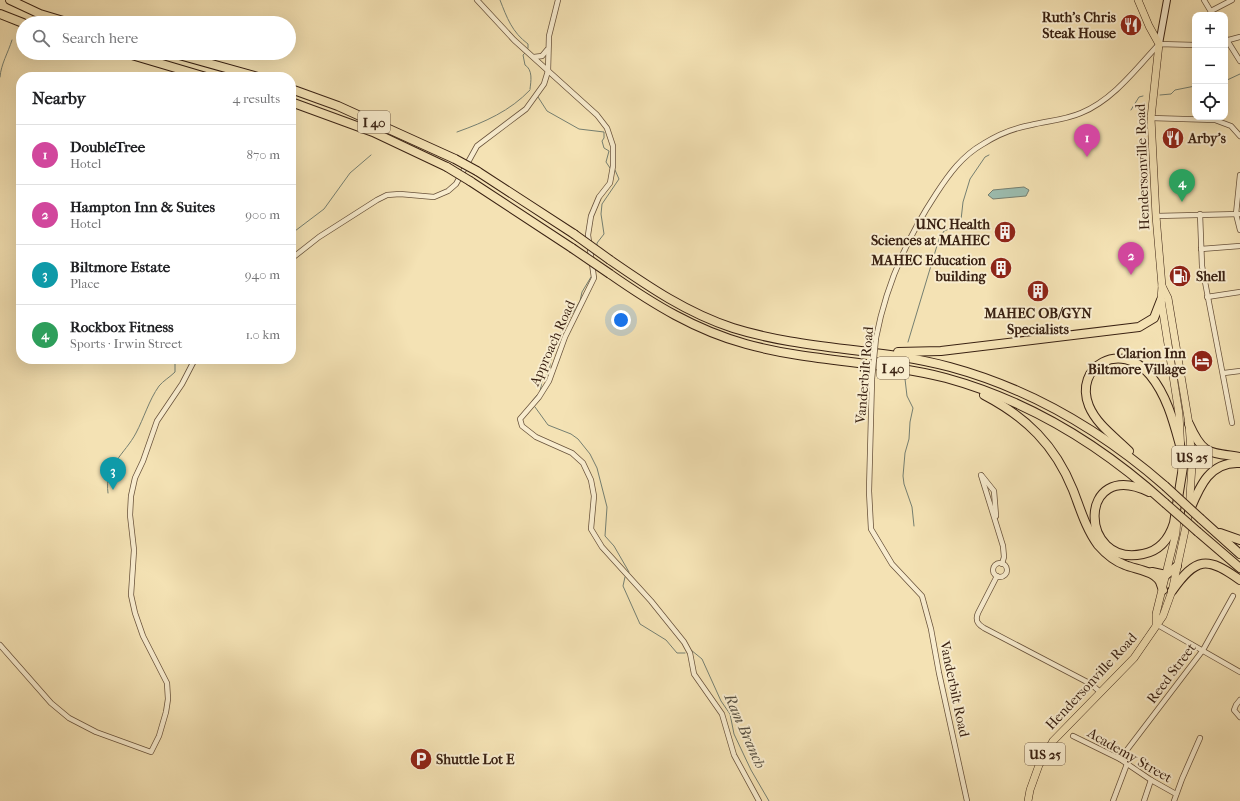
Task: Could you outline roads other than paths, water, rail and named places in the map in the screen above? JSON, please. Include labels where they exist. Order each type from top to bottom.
[{"type":"highway","points":[[10,0],[47,16]]},
{"type":"highway","points":[[0,14],[16,20]]},
{"type":"highway","points":[[149,60],[189,72]]},
{"type":"highway","points":[[197,60],[240,72]]},
{"type":"highway","name":"I 40","points":[[296,91],[338,106],[455,159],[477,171],[574,234],[641,282],[676,304],[733,328],[773,338],[878,353],[950,367],[990,380],[1028,395],[1089,428],[1117,447],[1165,486],[1240,554]]},
{"type":"highway","name":"I 40","points":[[296,104],[373,132],[447,168],[470,181],[671,314],[727,338],[773,350],[906,370],[966,384],[1009,400],[1064,426],[1114,460],[1240,568]]},
{"type":"highway","points":[[878,353],[941,351],[1139,327],[1154,318],[1161,300]]},
{"type":"highway","points":[[1150,473],[1134,455],[1101,424],[1089,406],[1086,398],[1088,381],[1094,369],[1106,360],[1114,358],[1128,359],[1136,362],[1149,374],[1155,382],[1169,409],[1183,456]]},
{"type":"highway","points":[[966,384],[1013,411],[1035,430],[1052,451],[1064,471],[1085,521],[1098,544],[1114,560],[1157,578],[1162,590]]},
{"type":"highway","points":[[1189,424],[1202,447],[1212,452],[1240,456]]},
{"type":"highway","points":[[1189,512],[1200,487],[1210,473],[1224,465],[1240,463]]},
{"type":"highway","points":[[1163,501],[1134,485],[1118,485],[1107,491],[1098,501],[1094,516],[1094,524],[1103,541],[1118,552],[1137,555],[1156,549],[1164,542],[1172,531],[1183,467]]},
{"type":"highway","points":[[1212,529],[1240,540]]},
{"type":"highway","points":[[1172,591],[1186,573],[1202,564],[1218,565],[1240,580]]},
{"type":"highway","points":[[1137,569],[1166,575],[1177,566]]},
{"type":"main road","points":[[1138,0],[1149,26],[1159,44]]},
{"type":"main road","name":"Hendersonville Road","points":[[1156,624],[1156,614],[1176,532],[1183,467],[1177,394],[1161,300],[1162,286],[1156,216],[1151,118],[1159,44],[1167,0]]},
{"type":"main road","name":"Hendersonville Road","points":[[1028,801],[1030,790],[1039,765],[1053,741],[1134,658],[1156,624],[1163,616],[1172,591],[1189,512],[1192,465],[1189,424],[1168,298],[1162,286]]},
{"type":"street","points":[[477,0],[514,40],[548,71]]},
{"type":"street","points":[[296,255],[367,205],[387,195],[400,194],[434,198],[448,191],[456,184],[477,146],[526,109],[544,84],[548,71],[547,50],[549,36],[558,0]]},
{"type":"street","points":[[1204,0],[1211,12]]},
{"type":"street","points":[[1214,12],[1232,0]]},
{"type":"street","points":[[1228,40],[1240,37]]},
{"type":"street","points":[[1228,43],[1240,61]]},
{"type":"street","points":[[1159,44],[1192,45]]},
{"type":"street","name":"Vanderbilt Road","points":[[967,801],[931,629],[922,596],[892,564],[871,529],[869,491],[872,379],[876,338],[888,289],[903,252],[927,208],[951,171],[960,161],[976,148],[1001,135],[1030,125],[1079,114],[1094,106],[1131,75],[1159,44]]},
{"type":"street","points":[[533,57],[542,56],[547,50]]},
{"type":"street","name":"Approach Road","points":[[548,71],[597,115],[607,128],[613,146],[613,166],[610,183],[599,197],[591,216],[588,235],[594,278],[565,337],[549,381],[539,397],[520,419],[522,426],[536,436],[572,453],[583,463],[591,480],[594,496],[592,529],[602,547],[646,596],[684,642],[690,653],[694,674],[722,714],[734,755],[759,801]]},
{"type":"street","points":[[1151,118],[1215,120],[1231,126],[1240,136]]},
{"type":"street","points":[[1240,175],[1238,214],[1240,230]]},
{"type":"street","points":[[1200,214],[1202,266],[1207,297],[1224,373],[1232,423]]},
{"type":"street","points":[[1156,216],[1238,214]]},
{"type":"street","points":[[1201,249],[1240,246]]},
{"type":"street","points":[[1207,297],[1240,292]]},
{"type":"street","points":[[0,645],[51,703],[69,718],[96,732],[151,752],[160,736],[166,712],[168,698],[167,682],[143,636],[131,595],[134,550],[130,515],[131,496],[134,478],[143,461],[157,422],[167,403],[182,384],[192,364]]},
{"type":"street","points":[[1224,373],[1240,371]]},
{"type":"street","points":[[996,519],[990,507],[981,475],[994,491],[996,519],[1004,552],[1002,564]]},
{"type":"street","points":[[997,564],[1006,566],[1006,572],[1003,576],[997,576],[994,573],[994,567],[997,564]]},
{"type":"street","points":[[997,576],[978,613],[976,619],[978,624],[1091,684],[1100,692]]},
{"type":"street","name":"Reed Street","points":[[1120,759],[1203,650],[1233,596]]},
{"type":"street","points":[[1156,624],[1240,672]]},
{"type":"street","points":[[1240,700],[1234,710],[1240,717]]},
{"type":"street","name":"Academy Street","points":[[1073,736],[1120,759],[1151,780],[1176,794]]},
{"type":"street","points":[[1174,801],[1200,738]]},
{"type":"street","points":[[1113,801],[1127,764]]},
{"type":"street","points":[[1144,801],[1151,780]]},
{"type":"waterway","name":"Ram Branch","points":[[500,0],[514,30],[528,44],[528,48]]},
{"type":"waterway","points":[[0,77],[3,63],[12,40]]},
{"type":"waterway","name":"Ram Branch","points":[[525,53],[523,55],[525,65],[528,67],[531,76],[530,89]]},
{"type":"waterway","points":[[1228,80],[1240,74]]},
{"type":"waterway","points":[[1160,95],[1171,94],[1175,90],[1192,87]]},
{"type":"waterway","points":[[457,132],[505,110],[530,90]]},
{"type":"waterway","points":[[1131,110],[1139,97],[1143,96]]},
{"type":"waterway","name":"Ram Branch","points":[[538,97],[547,111],[579,129],[604,132],[604,138],[602,141],[604,148],[609,151],[606,162],[610,168]]},
{"type":"waterway","points":[[296,230],[324,209],[350,173],[371,155]]},
{"type":"waterway","points":[[908,342],[939,239],[944,231],[957,226],[961,220],[963,202],[970,179],[985,157],[989,155]]},
{"type":"waterway","name":"Ram Branch","points":[[597,246],[597,243],[604,234],[601,214],[602,204],[619,179],[615,170]]},
{"type":"waterway","name":"Ram Branch","points":[[532,401],[540,392],[542,381],[549,372],[553,345],[580,301],[582,292],[591,277]]},
{"type":"waterway","points":[[108,493],[109,475],[112,468],[136,433],[152,397],[159,386],[175,372],[175,364]]},
{"type":"waterway","points":[[905,379],[907,396],[913,408],[909,439],[905,453],[903,476],[904,484],[912,507],[914,526]]},
{"type":"waterway","name":"Ram Branch","points":[[535,407],[548,425],[571,434],[578,439],[590,454],[597,468],[607,507],[605,536],[614,546],[629,572]]},
{"type":"waterway","name":"Ram Branch","points":[[625,577],[623,586],[640,624],[666,640],[677,653],[685,653]]},
{"type":"waterway","name":"Ram Branch","points":[[691,650],[702,659],[721,701],[730,714],[734,734],[751,770],[769,801]]},
{"type":"place","name":"Ruth's Chris Steak House","points":[[1131,25]]},
{"type":"place","name":"Arby's","points":[[1173,138]]},
{"type":"place","name":"DoubleTree","points":[[1087,157]]},
{"type":"place","name":"Rockbox Fitness","points":[[1182,202]]},
{"type":"place","name":"UNC Health Sciences at MAHEC","points":[[1005,232]]},
{"type":"place","name":"MAHEC Education building","points":[[1001,268]]},
{"type":"place","name":"Hampton Inn & Suites","points":[[1131,275]]},
{"type":"place","name":"Shell","points":[[1180,276]]},
{"type":"place","name":"MAHEC OB/GYN Specialists","points":[[1038,291]]},
{"type":"place","name":"Clarion Inn Biltmore Village","points":[[1202,361]]},
{"type":"place","name":"Biltmore Estate","points":[[113,490]]},
{"type":"place","name":"Shuttle Lot E","points":[[421,759]]}]
